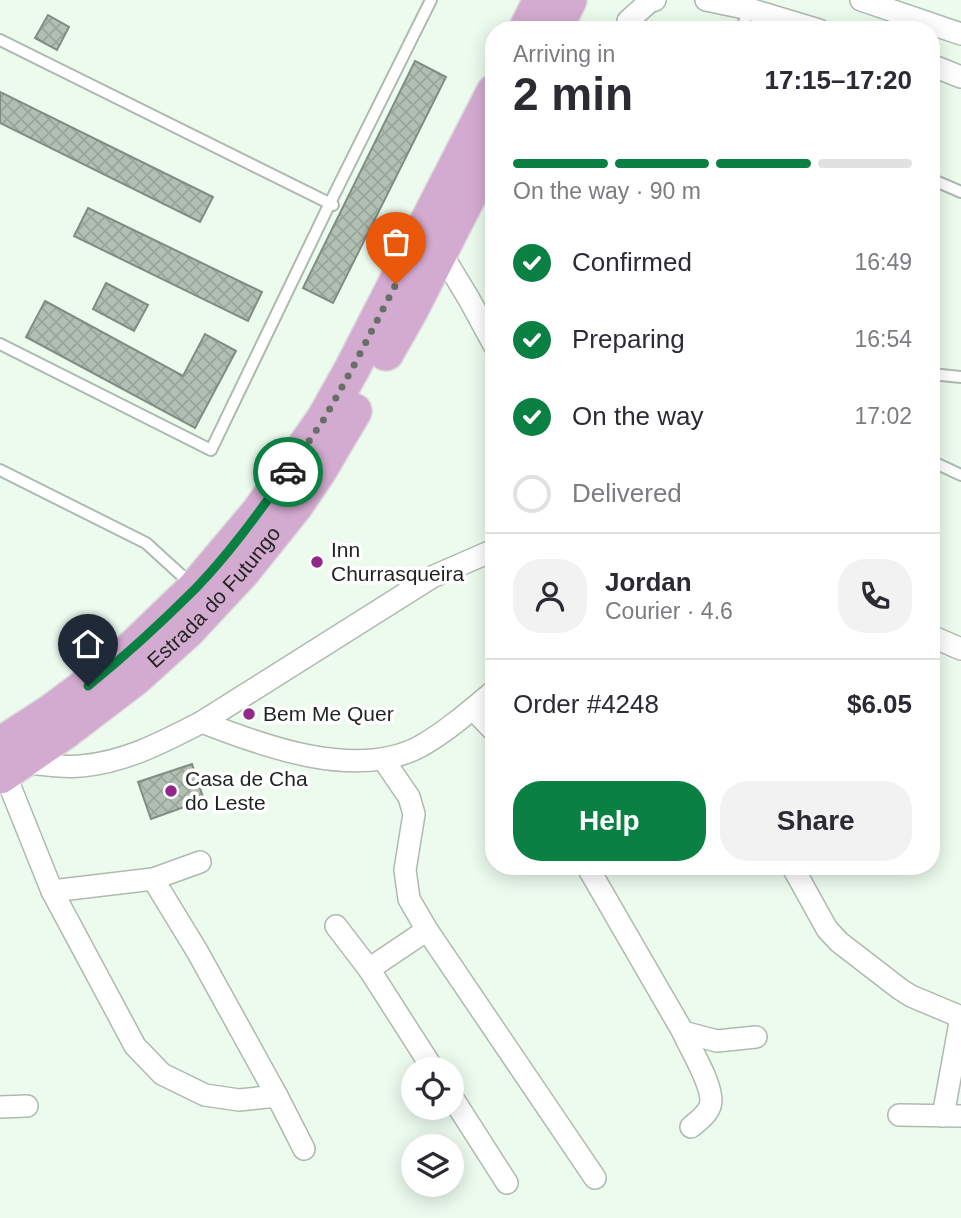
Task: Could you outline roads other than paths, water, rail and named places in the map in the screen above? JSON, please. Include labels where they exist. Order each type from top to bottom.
[{"type":"main road","points":[[530,21],[541,0]]},
{"type":"main road","points":[[558,21],[569,0]]},
{"type":"main road","name":"Estrada do Futungo","points":[[6,764],[64,732],[135,678],[187,631],[256,555],[303,495],[341,435],[411,309],[426,252],[485,113]]},
{"type":"main road","name":"Estrada do Futungo","points":[[6,764],[51,712],[88,686],[127,653],[195,588],[259,512],[324,419],[352,369],[485,160]]},
{"type":"street","points":[[628,21],[639,0]]},
{"type":"street","points":[[630,21],[649,2],[655,0]]},
{"type":"street","points":[[706,0],[789,21]]},
{"type":"street","points":[[861,0],[925,21]]},
{"type":"street","points":[[940,26],[961,33]]},
{"type":"street","points":[[940,68],[961,76]]},
{"type":"street","points":[[426,252],[469,299],[485,327]]},
{"type":"street","points":[[277,1096],[239,1100],[205,1095],[162,1074],[135,1046],[52,891],[6,764],[79,766],[127,757],[167,740],[202,722],[432,577],[485,554]]},
{"type":"street","points":[[940,639],[961,649]]},
{"type":"street","points":[[202,722],[287,751],[331,759],[367,761],[383,759],[419,747],[457,722],[485,699]]},
{"type":"street","points":[[473,709],[485,722]]},
{"type":"street","points":[[383,759],[409,797],[414,814],[405,870],[409,899],[426,930],[596,1178]]},
{"type":"street","points":[[52,891],[153,879],[200,862]]},
{"type":"street","points":[[592,875],[683,1032],[708,1085],[712,1098],[706,1113],[691,1127]]},
{"type":"street","points":[[797,875],[827,929],[839,942],[911,996],[961,1017],[952,1116],[899,1115]]},
{"type":"street","points":[[153,879],[197,951],[304,1149]]},
{"type":"street","points":[[335,926],[369,970],[425,1057]]},
{"type":"street","points":[[369,970],[426,930]]},
{"type":"street","points":[[683,1032],[717,1041],[756,1037]]},
{"type":"street","points":[[0,1107],[27,1106]]},
{"type":"street","points":[[464,1116],[507,1183]]},
{"type":"lane","points":[[0,344],[211,450],[431,0]]},
{"type":"lane","points":[[744,21],[749,9]]},
{"type":"lane","points":[[0,40],[333,204]]},
{"type":"lane","points":[[940,183],[961,192]]},
{"type":"lane","points":[[381,233],[426,252]]},
{"type":"lane","points":[[940,375],[961,377]]},
{"type":"lane","points":[[940,465],[961,475]]},
{"type":"lane","points":[[0,470],[146,542],[195,588]]},
{"type":"place","name":"Inn Churrasqueira","points":[[317,562]]},
{"type":"place","name":"Bem Me Quer","points":[[249,714]]},
{"type":"place","name":"Casa de Cha do Leste","points":[[171,791]]}]
